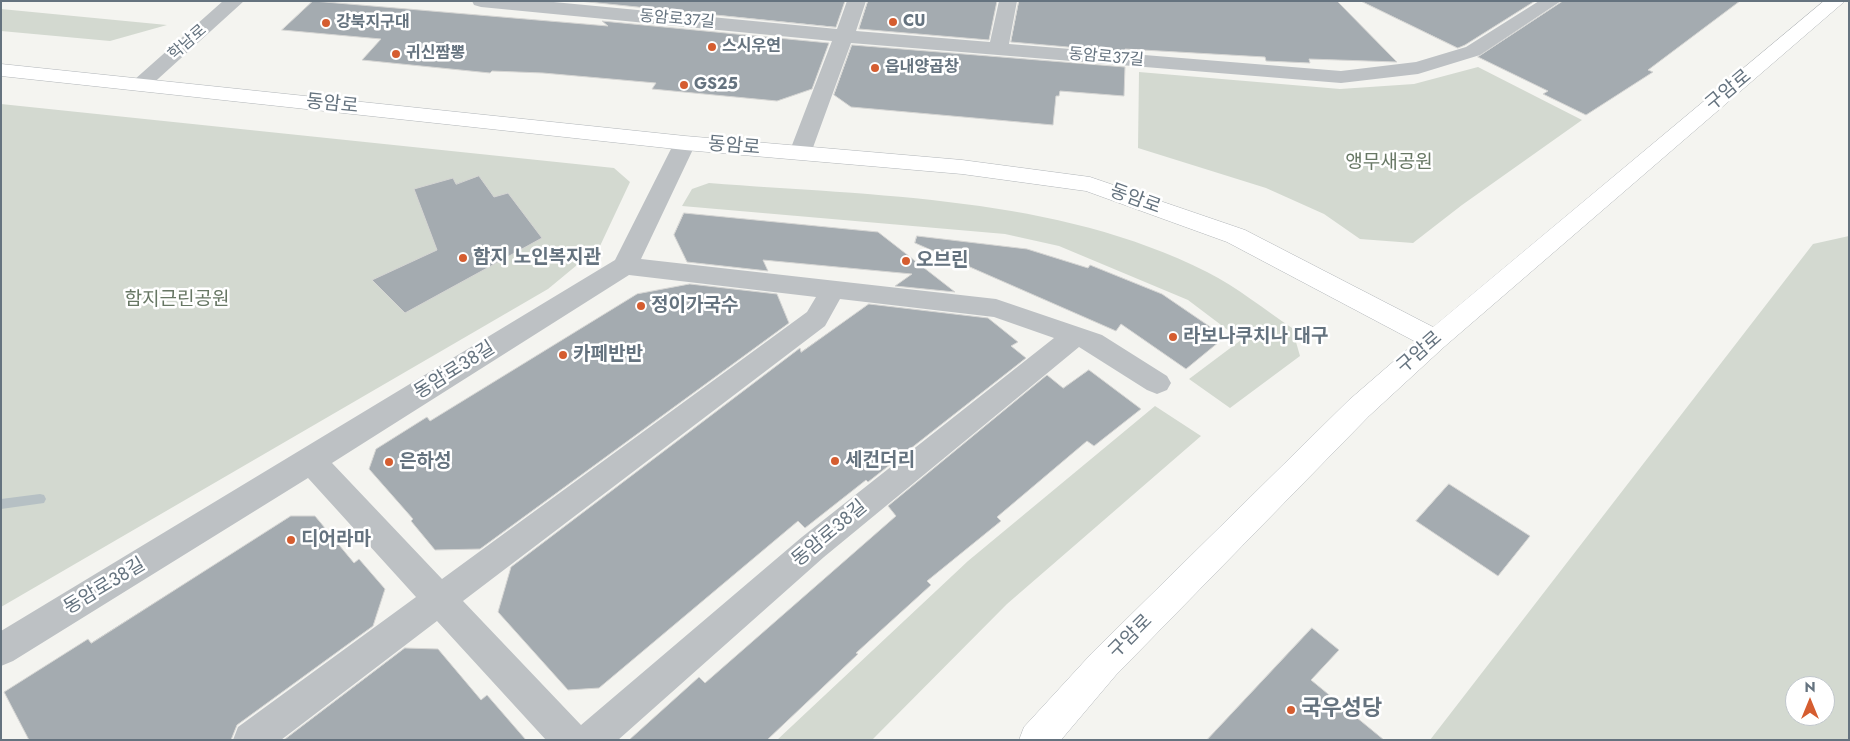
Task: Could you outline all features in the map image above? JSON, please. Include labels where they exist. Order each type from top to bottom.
[{"type":"main road","name":"구암로","points":[[1037,740],[1104,664],[1341,425],[1436,340],[1836,1]]},
{"type":"main road","name":"동암로","points":[[1,70],[685,143],[962,167],[1090,184],[1236,236],[1436,340]]},
{"type":"street","name":"학남로","points":[[140,84],[235,1]]},
{"type":"street","name":"동암로37길","points":[[481,1],[548,4],[690,21],[844,36],[1341,76],[1369,75],[1418,68],[1473,51],[1552,1]]},
{"type":"street","points":[[690,21],[701,1]]},
{"type":"street","points":[[800,153],[857,1]]},
{"type":"street","points":[[998,49],[1008,1]]},
{"type":"street","points":[[685,143],[625,266],[996,308],[1093,342],[1157,383]]},
{"type":"street","name":"동암로38길","points":[[1,650],[311,461],[625,266]]},
{"type":"street","points":[[251,740],[816,319],[833,289]]},
{"type":"street","name":"동암로38길","points":[[591,740],[813,547],[1076,335]]},
{"type":"street","points":[[311,461],[570,740]]},
{"type":"green space","points":[[1,9],[167,25],[110,41],[1,31]]},
{"type":"green space","name":"앵무새공원","points":[[1478,67],[1582,120],[1462,205],[1413,243],[1360,239],[1324,214],[1266,188],[1138,148],[1139,72],[1340,89],[1414,84]]},
{"type":"green space","name":"함지근린공원","points":[[1,104],[614,168],[630,182],[600,246],[548,289],[1,607]]},
{"type":"green space","points":[[709,183],[900,197],[964,204],[1027,214],[1089,228],[1149,247],[1207,272],[1229,285],[1292,328],[1300,356],[1230,408],[1189,379],[1241,340],[1188,300],[1059,246],[1005,234],[682,206],[692,189]]},
{"type":"green space","points":[[1849,236],[1849,740],[1430,740],[1813,244]]},
{"type":"green space","points":[[1155,406],[1201,436],[1007,604],[872,740],[777,740],[968,561]]},
{"type":"building","points":[[313,1],[608,26],[602,21],[829,43],[812,89],[777,101],[652,89],[656,83],[543,73],[492,71],[490,73],[362,60],[381,39],[282,30]]},
{"type":"building","points":[[579,1],[845,1],[836,27]]},
{"type":"building","points":[[868,1],[997,1],[989,40],[859,29]]},
{"type":"building","points":[[1019,1],[1337,1],[1397,62],[1309,59],[1310,63],[1266,61],[1265,57],[1125,49],[1125,52],[1011,42]]},
{"type":"building","points":[[1361,1],[1535,1],[1458,48]]},
{"type":"building","points":[[1563,1],[1740,1],[1648,70],[1653,72],[1586,115],[1543,94],[1548,91],[1478,57]]},
{"type":"building","points":[[852,45],[1125,67],[1124,96],[1060,91],[1059,96],[1056,96],[1053,125],[851,107],[834,95]]},
{"type":"building","name":"함지 노인복지관","points":[[479,176],[494,197],[508,193],[542,238],[405,313],[372,280],[437,250],[414,189],[453,178],[456,184]]},
{"type":"building","points":[[684,213],[878,232],[955,292],[895,286],[912,274],[763,260],[768,271],[687,262],[674,235]]},
{"type":"building","points":[[917,236],[1027,249],[1088,268],[1090,265],[1162,294],[1225,337],[1186,369],[1121,324],[1116,331],[915,243]]},
{"type":"building","points":[[690,284],[777,294],[789,323],[480,549],[435,550],[411,521],[413,519],[369,469],[376,449],[427,417],[430,421],[637,294]]},
{"type":"building","points":[[869,304],[988,318],[1018,342],[1011,346],[1026,358],[868,482],[866,480],[805,528],[798,521],[599,688],[568,690],[498,612],[511,567],[800,348],[801,352]]},
{"type":"building","points":[[1089,370],[1141,409],[1094,446],[1087,441],[997,517],[1001,521],[927,581],[931,585],[856,653],[858,654],[767,740],[629,740],[699,677],[705,683],[896,516],[888,506],[1047,375],[1063,388]]},
{"type":"building","points":[[1449,484],[1530,536],[1498,576],[1416,521]]},
{"type":"building","points":[[291,516],[315,516],[354,563],[359,559],[385,589],[373,626],[237,725],[231,740],[29,740],[4,692],[88,639],[91,643]]},
{"type":"building","name":"국우성당","points":[[1312,628],[1339,650],[1311,680],[1384,740],[1207,740]]},
{"type":"building","points":[[405,648],[438,649],[481,700],[487,695],[526,740],[284,740]]},
{"type":"waterway","points":[[1,504],[40,499]]},
{"type":"place","name":"CU","points":[[893,22]]},
{"type":"place","name":"강북지구대","points":[[326,23]]},
{"type":"place","name":"스시우연","points":[[712,47]]},
{"type":"place","name":"귀신짬뽕","points":[[396,54]]},
{"type":"place","name":"읍내양곱창","points":[[875,68]]},
{"type":"place","name":"GS25","points":[[684,85]]},
{"type":"place","name":"함지 노인복지관","points":[[463,258]]},
{"type":"place","name":"오브린","points":[[906,261]]},
{"type":"place","name":"정이가국수","points":[[641,306]]},
{"type":"place","name":"라보나쿠치나 대구","points":[[1173,337]]},
{"type":"place","name":"카페반반","points":[[563,355]]},
{"type":"place","name":"세컨더리","points":[[835,461]]},
{"type":"place","name":"은하성","points":[[389,462]]},
{"type":"place","name":"디어라마","points":[[291,540]]},
{"type":"place","name":"국우성당","points":[[1291,710]]}]
